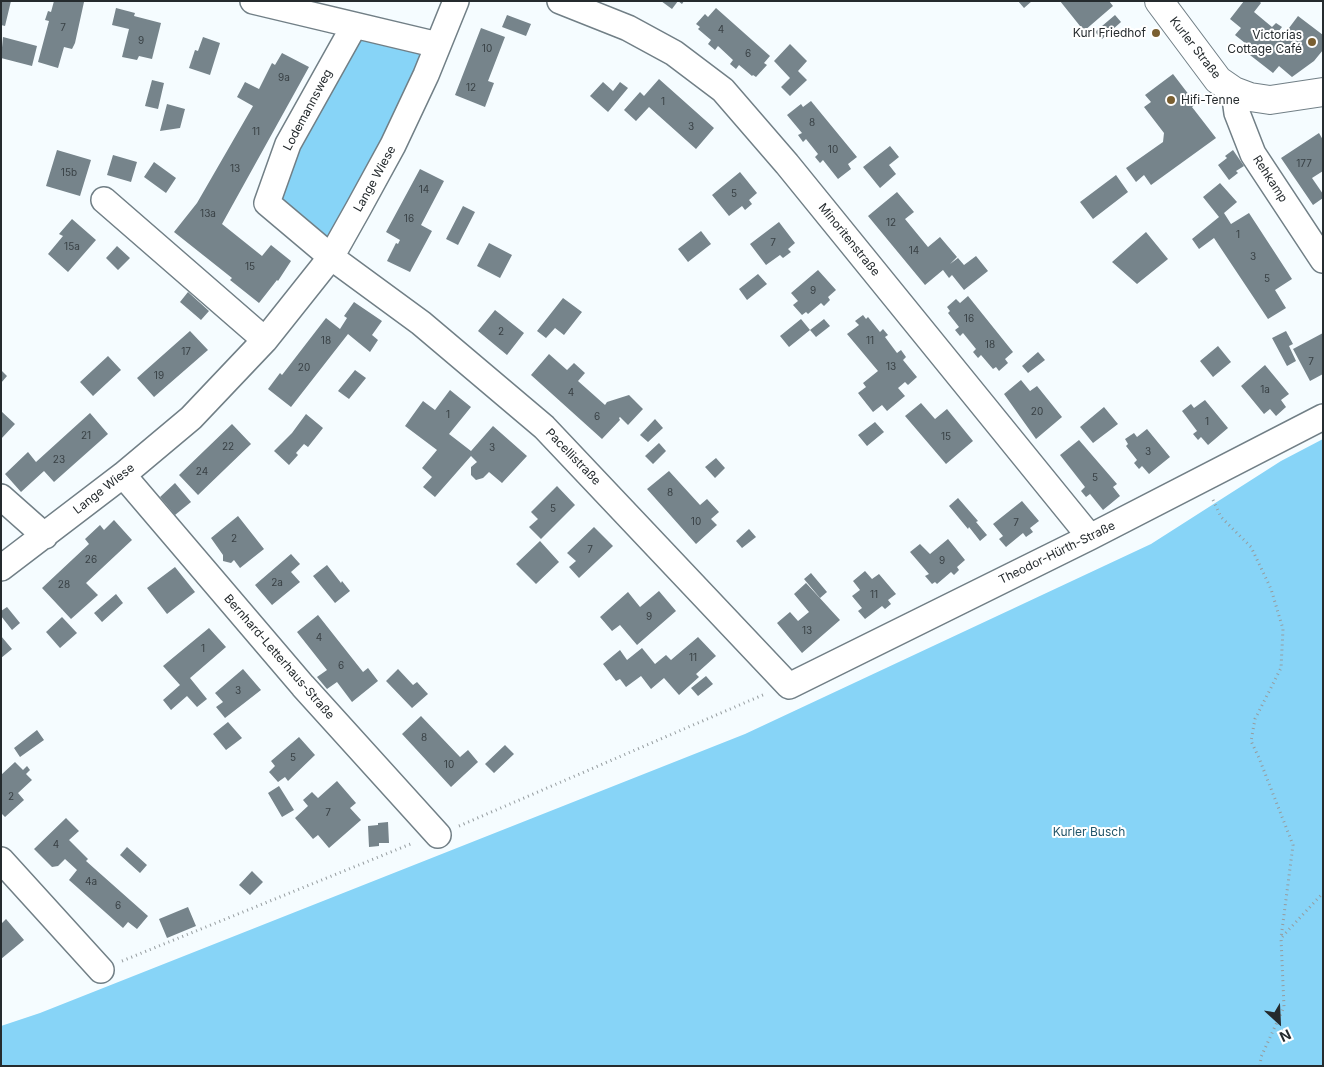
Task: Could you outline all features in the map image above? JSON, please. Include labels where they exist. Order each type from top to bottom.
[{"type":"main road","name":"Kurler Straße","points":[[1159,1],[1218,80],[1234,91],[1250,97],[1270,100],[1323,92]]},
{"type":"street","points":[[253,1],[438,45]]},
{"type":"street","name":"Lange Wiese","points":[[1,568],[124,475],[191,418],[265,340],[331,257],[393,145],[426,75],[456,1]]},
{"type":"street","name":"Minoritenstraße","points":[[560,1],[636,32],[674,53],[722,90],[787,164],[1090,537]]},
{"type":"street","name":"Lodemannsweg","points":[[331,257],[267,203],[288,144],[354,26]]},
{"type":"street","name":"Rehkamp","points":[[1234,91],[1237,113],[1254,154],[1323,260]]},
{"type":"street","points":[[104,200],[265,340]]},
{"type":"street","name":"Pacellistraße","points":[[331,257],[421,323],[544,427],[789,686]]},
{"type":"street","name":"Theodor-Hürth-Straße","points":[[789,686],[1090,537],[1323,417]]},
{"type":"street","name":"Bernhard-Letterhaus-Straße","points":[[124,475],[303,686],[438,835]]},
{"type":"street","points":[[1,497],[45,536]]},
{"type":"street","points":[[1,860],[101,970]]},
{"type":"path","points":[[1203,479],[1221,517],[1250,547],[1271,589],[1283,629],[1281,668],[1255,719],[1251,741],[1293,845],[1281,938],[1284,1007],[1261,1057],[1260,1066]]},
{"type":"path","points":[[1281,938],[1323,894]]},
{"type":"green space","points":[[354,26],[437,45],[330,256],[267,203]]},
{"type":"green space","name":"Kurler Busch","points":[[1323,439],[1323,1066],[1,1066],[1,1026],[40,1013],[745,734],[1151,544],[1281,461]]},
{"type":"building","points":[[1,1],[11,1],[5,26],[1,25]]},
{"type":"building","points":[[54,1],[84,2],[75,43],[72,49],[64,47],[58,68],[38,62],[49,21],[45,20],[48,11],[51,12]]},
{"type":"building","points":[[661,1],[678,1],[672,9]]},
{"type":"building","points":[[1018,1],[1032,1],[1024,8]]},
{"type":"building","points":[[1060,1],[1109,1],[1113,6],[1084,31]]},
{"type":"building","points":[[1244,1],[1259,1],[1261,3],[1254,12],[1272,27],[1276,23],[1282,27],[1278,32],[1283,36],[1298,16],[1323,35],[1323,50],[1314,61],[1292,77],[1279,66],[1273,73],[1241,48],[1245,43],[1235,35],[1241,28],[1230,19]]},
{"type":"building","points":[[116,8],[135,13],[134,16],[161,23],[152,59],[139,56],[137,60],[122,57],[129,29],[112,25]]},
{"type":"building","points":[[716,8],[770,56],[764,63],[767,65],[756,77],[739,65],[736,69],[730,64],[733,60],[718,46],[715,50],[708,44],[711,40],[698,29],[700,27],[696,24],[705,14],[708,17]]},
{"type":"building","points":[[507,15],[531,24],[526,36],[502,27]]},
{"type":"building","points":[[1115,15],[1121,22],[1102,39],[1095,32]]},
{"type":"building","points":[[481,28],[505,37],[488,81],[494,83],[485,107],[455,95]]},
{"type":"building","points":[[3,37],[37,46],[32,66],[1,58]]},
{"type":"building","points":[[203,37],[220,43],[210,75],[189,68],[195,50],[198,51]]},
{"type":"building","points":[[790,44],[807,61],[798,71],[807,80],[790,96],[781,87],[790,78],[774,61]]},
{"type":"building","points":[[282,53],[309,67],[222,224],[262,256],[271,245],[291,261],[278,281],[259,303],[230,280],[232,278],[174,232],[197,203],[253,106],[237,97],[245,82],[259,89],[272,63],[275,65]]},
{"type":"building","points":[[1173,74],[1196,104],[1192,107],[1216,138],[1151,185],[1144,175],[1136,182],[1126,168],[1163,142],[1164,133],[1144,107],[1151,102],[1145,95]]},
{"type":"building","points":[[659,79],[714,128],[696,149],[649,107],[636,121],[624,110],[640,92],[644,96]]},
{"type":"building","points":[[152,80],[164,83],[158,109],[145,106]]},
{"type":"building","points":[[603,82],[613,91],[620,82],[628,88],[608,112],[590,96]]},
{"type":"building","points":[[811,101],[857,157],[848,164],[851,169],[838,179],[823,160],[820,163],[815,157],[818,154],[806,139],[803,142],[798,135],[802,133],[787,115],[801,104],[803,107]]},
{"type":"building","points":[[167,104],[185,109],[180,128],[160,131]]},
{"type":"building","points":[[1319,133],[1323,140],[1323,171],[1312,178],[1323,194],[1323,198],[1313,205],[1281,158]]},
{"type":"building","points":[[890,146],[899,157],[889,165],[896,174],[880,188],[863,167]]},
{"type":"building","points":[[57,150],[91,160],[80,196],[46,186]]},
{"type":"building","points":[[1233,150],[1244,166],[1236,171],[1238,173],[1229,180],[1218,165]]},
{"type":"building","points":[[113,155],[137,162],[131,182],[107,175]]},
{"type":"building","points":[[154,162],[176,178],[166,193],[144,177]]},
{"type":"building","points":[[420,169],[444,181],[421,225],[432,231],[410,272],[387,261],[396,243],[398,244],[400,240],[386,232]]},
{"type":"building","points":[[740,172],[757,193],[749,200],[752,204],[745,210],[742,206],[729,216],[712,195]]},
{"type":"building","points":[[1116,175],[1128,192],[1093,219],[1080,202]]},
{"type":"building","points":[[1220,183],[1237,202],[1224,213],[1231,224],[1249,213],[1292,279],[1275,290],[1286,308],[1268,319],[1214,238],[1199,249],[1192,239],[1219,217],[1203,197]]},
{"type":"building","points":[[897,192],[914,212],[905,219],[928,247],[940,237],[957,257],[950,264],[958,258],[964,265],[976,256],[988,271],[964,290],[952,275],[949,278],[943,270],[925,285],[868,216]]},
{"type":"building","points":[[463,206],[475,212],[458,245],[446,239]]},
{"type":"building","points":[[72,219],[96,240],[68,272],[48,254],[63,236],[59,234]]},
{"type":"building","points":[[779,222],[795,243],[788,249],[791,252],[783,258],[780,255],[766,265],[750,244]]},
{"type":"building","points":[[701,231],[711,244],[688,262],[678,249]]},
{"type":"building","points":[[1146,232],[1168,259],[1137,284],[1112,262]]},
{"type":"building","points":[[489,243],[512,255],[500,278],[477,266]]},
{"type":"building","points":[[117,246],[130,258],[118,270],[106,258]]},
{"type":"building","points":[[818,270],[836,290],[828,297],[830,300],[824,306],[821,303],[808,314],[806,312],[802,315],[793,305],[798,301],[791,293]]},
{"type":"building","points":[[758,274],[767,284],[747,300],[739,289]]},
{"type":"building","points":[[188,292],[209,311],[201,320],[180,302]]},
{"type":"building","points":[[968,296],[1013,352],[1005,359],[1008,363],[999,371],[996,367],[993,369],[981,355],[978,358],[973,352],[976,349],[963,333],[960,336],[955,330],[959,327],[948,313],[950,311],[947,307],[956,299],[960,303]]},
{"type":"building","points":[[563,298],[582,312],[564,335],[555,328],[546,338],[537,331]]},
{"type":"building","points":[[354,302],[382,321],[372,335],[378,340],[370,352],[348,334],[291,407],[268,389],[280,373],[282,375],[326,318],[340,329],[347,318],[344,316]]},
{"type":"building","points":[[495,310],[524,333],[507,355],[478,331]]},
{"type":"building","points":[[863,315],[866,319],[868,317],[880,332],[883,329],[888,335],[885,337],[897,353],[901,350],[906,357],[903,360],[917,377],[908,385],[905,382],[898,388],[905,396],[887,411],[882,405],[873,412],[858,393],[866,387],[863,383],[878,371],[847,334],[859,325],[855,321]]},
{"type":"building","points":[[801,319],[810,330],[789,347],[780,336]]},
{"type":"building","points":[[824,319],[830,326],[816,337],[810,330]]},
{"type":"building","points":[[190,331],[208,350],[154,397],[137,378]]},
{"type":"building","points":[[1286,331],[1293,344],[1289,346],[1296,361],[1287,366],[1272,338]]},
{"type":"building","points":[[1323,333],[1323,374],[1310,381],[1293,349]]},
{"type":"building","points":[[1218,346],[1231,362],[1213,377],[1200,361]]},
{"type":"building","points":[[1038,352],[1045,360],[1028,373],[1022,366]]},
{"type":"building","points":[[549,354],[567,370],[574,363],[585,373],[578,381],[605,405],[607,402],[629,395],[643,409],[628,425],[620,417],[620,420],[602,439],[531,375]]},
{"type":"building","points":[[108,356],[121,370],[93,396],[80,382]]},
{"type":"building","points":[[1265,365],[1289,394],[1281,400],[1286,407],[1276,416],[1270,409],[1264,414],[1241,386]]},
{"type":"building","points":[[1,370],[7,376],[1,383]]},
{"type":"building","points":[[355,370],[366,378],[349,399],[338,391]]},
{"type":"building","points":[[1021,380],[1030,391],[1037,386],[1062,417],[1036,439],[1004,394]]},
{"type":"building","points":[[450,390],[471,407],[449,434],[471,451],[493,426],[527,456],[502,483],[489,472],[483,478],[476,480],[471,475],[471,467],[477,462],[471,456],[435,497],[423,487],[432,477],[422,468],[437,450],[405,426],[423,401],[435,410]]},
{"type":"building","points":[[1205,400],[1228,428],[1208,445],[1201,437],[1198,440],[1193,434],[1197,431],[1182,411],[1191,404],[1194,408]]},
{"type":"building","points":[[921,403],[935,419],[947,409],[973,441],[946,464],[905,416]]},
{"type":"building","points":[[1104,407],[1118,424],[1093,443],[1080,427]]},
{"type":"building","points":[[1,411],[15,424],[1,439]]},
{"type":"building","points":[[90,413],[108,434],[54,482],[44,471],[21,492],[5,474],[28,452],[36,462]]},
{"type":"building","points":[[306,414],[323,428],[308,447],[304,444],[296,453],[298,455],[289,465],[274,451],[292,433]]},
{"type":"building","points":[[655,419],[663,428],[648,442],[640,435]]},
{"type":"building","points":[[875,422],[884,432],[867,446],[858,435]]},
{"type":"building","points":[[232,424],[251,444],[198,495],[179,475]]},
{"type":"building","points":[[1147,429],[1170,457],[1149,474],[1142,466],[1139,469],[1134,463],[1137,460],[1126,446],[1128,444],[1125,439],[1134,433],[1137,437]]},
{"type":"building","points":[[1079,440],[1117,484],[1113,487],[1120,496],[1103,510],[1090,494],[1086,497],[1081,491],[1085,487],[1060,455]]},
{"type":"building","points":[[659,443],[666,451],[653,464],[645,456]]},
{"type":"building","points":[[716,458],[725,468],[715,478],[705,467]]},
{"type":"building","points":[[669,471],[700,505],[707,499],[719,512],[711,519],[717,525],[696,544],[647,489]]},
{"type":"building","points":[[175,483],[191,502],[175,515],[160,497]]},
{"type":"building","points":[[557,486],[575,505],[541,539],[529,527],[538,519],[531,512]]},
{"type":"building","points":[[958,498],[978,521],[976,522],[987,535],[980,541],[949,506]]},
{"type":"building","points":[[1022,501],[1039,521],[1030,528],[1033,532],[1026,537],[1023,533],[1006,547],[999,539],[1003,536],[993,524]]},
{"type":"building","points":[[238,516],[264,549],[240,568],[234,560],[231,563],[223,561],[223,555],[211,538]]},
{"type":"building","points":[[114,520],[132,540],[86,583],[98,595],[71,619],[42,588],[89,544],[85,539],[100,525],[104,530]]},
{"type":"building","points":[[594,527],[613,546],[579,578],[569,567],[576,561],[567,553]]},
{"type":"building","points":[[749,529],[756,537],[742,548],[736,541]]},
{"type":"building","points":[[948,539],[965,560],[957,567],[959,570],[954,575],[951,572],[937,584],[935,582],[932,584],[925,576],[929,574],[910,552],[920,544],[930,554]]},
{"type":"building","points":[[540,541],[559,562],[536,584],[516,564]]},
{"type":"building","points":[[291,554],[300,564],[291,572],[300,582],[272,605],[255,585]]},
{"type":"building","points":[[327,565],[350,591],[335,603],[313,576]]},
{"type":"building","points":[[175,567],[195,592],[167,614],[147,588]]},
{"type":"building","points":[[865,571],[872,579],[879,574],[896,594],[888,600],[891,604],[885,609],[882,606],[865,619],[858,611],[862,608],[852,596],[860,590],[853,581]]},
{"type":"building","points":[[811,573],[827,592],[820,598],[804,579]]},
{"type":"building","points":[[806,583],[840,620],[802,653],[777,623],[790,612],[798,621],[809,612],[794,594]]},
{"type":"building","points":[[659,591],[676,611],[637,645],[620,625],[612,631],[600,617],[628,592],[640,607]]},
{"type":"building","points":[[116,594],[123,603],[102,622],[94,613]]},
{"type":"building","points":[[7,607],[20,623],[12,630],[1,616],[1,611]]},
{"type":"building","points":[[318,615],[363,672],[368,668],[378,681],[352,702],[337,682],[327,689],[317,677],[327,670],[297,632]]},
{"type":"building","points":[[62,617],[77,633],[60,648],[46,632]]},
{"type":"building","points":[[209,628],[226,647],[190,678],[207,699],[197,707],[187,696],[171,710],[163,700],[180,685],[163,666]]},
{"type":"building","points":[[1,636],[12,649],[1,658]]},
{"type":"building","points":[[698,637],[716,656],[696,674],[699,677],[679,695],[664,678],[651,689],[641,676],[626,687],[620,679],[616,681],[603,664],[620,650],[627,660],[642,648],[655,664],[666,655],[671,660]]},
{"type":"building","points":[[243,669],[261,690],[225,718],[216,707],[223,702],[215,693]]},
{"type":"building","points":[[398,669],[413,685],[417,682],[428,694],[412,708],[386,681]]},
{"type":"building","points":[[706,676],[713,684],[698,696],[691,688]]},
{"type":"building","points":[[421,716],[460,757],[468,750],[478,762],[451,787],[402,734]]},
{"type":"building","points":[[228,722],[242,738],[226,750],[213,734]]},
{"type":"building","points":[[37,730],[44,740],[20,757],[14,748]]},
{"type":"building","points":[[299,737],[315,755],[288,781],[285,777],[278,782],[269,772],[275,766],[271,761]]},
{"type":"building","points":[[505,745],[514,754],[494,773],[485,764]]},
{"type":"building","points":[[15,762],[23,770],[27,766],[30,770],[26,774],[32,780],[18,793],[24,800],[5,817],[1,813],[1,775]]},
{"type":"building","points":[[337,781],[356,803],[350,808],[361,820],[329,848],[318,835],[313,839],[295,818],[308,806],[303,800],[312,792],[318,798]]},
{"type":"building","points":[[279,786],[294,810],[282,817],[268,793]]},
{"type":"building","points":[[66,818],[79,831],[69,840],[88,859],[86,861],[148,916],[137,929],[128,922],[123,928],[69,880],[77,870],[65,859],[58,866],[52,867],[34,849]]},
{"type":"building","points":[[388,822],[389,843],[379,843],[379,846],[369,847],[368,826]]},
{"type":"building","points":[[127,847],[147,865],[140,873],[120,855]]},
{"type":"building","points":[[252,871],[263,882],[250,895],[239,885]]},
{"type":"building","points":[[188,907],[196,926],[167,938],[159,919]]},
{"type":"building","points":[[6,919],[24,940],[1,959],[1,924]]},
{"type":"place","name":"Kurl Friedhof","points":[[1156,33]]},
{"type":"place","name":"Victorias Cottage Café","points":[[1312,42]]},
{"type":"place","name":"Hifi-Tenne","points":[[1171,100]]}]
